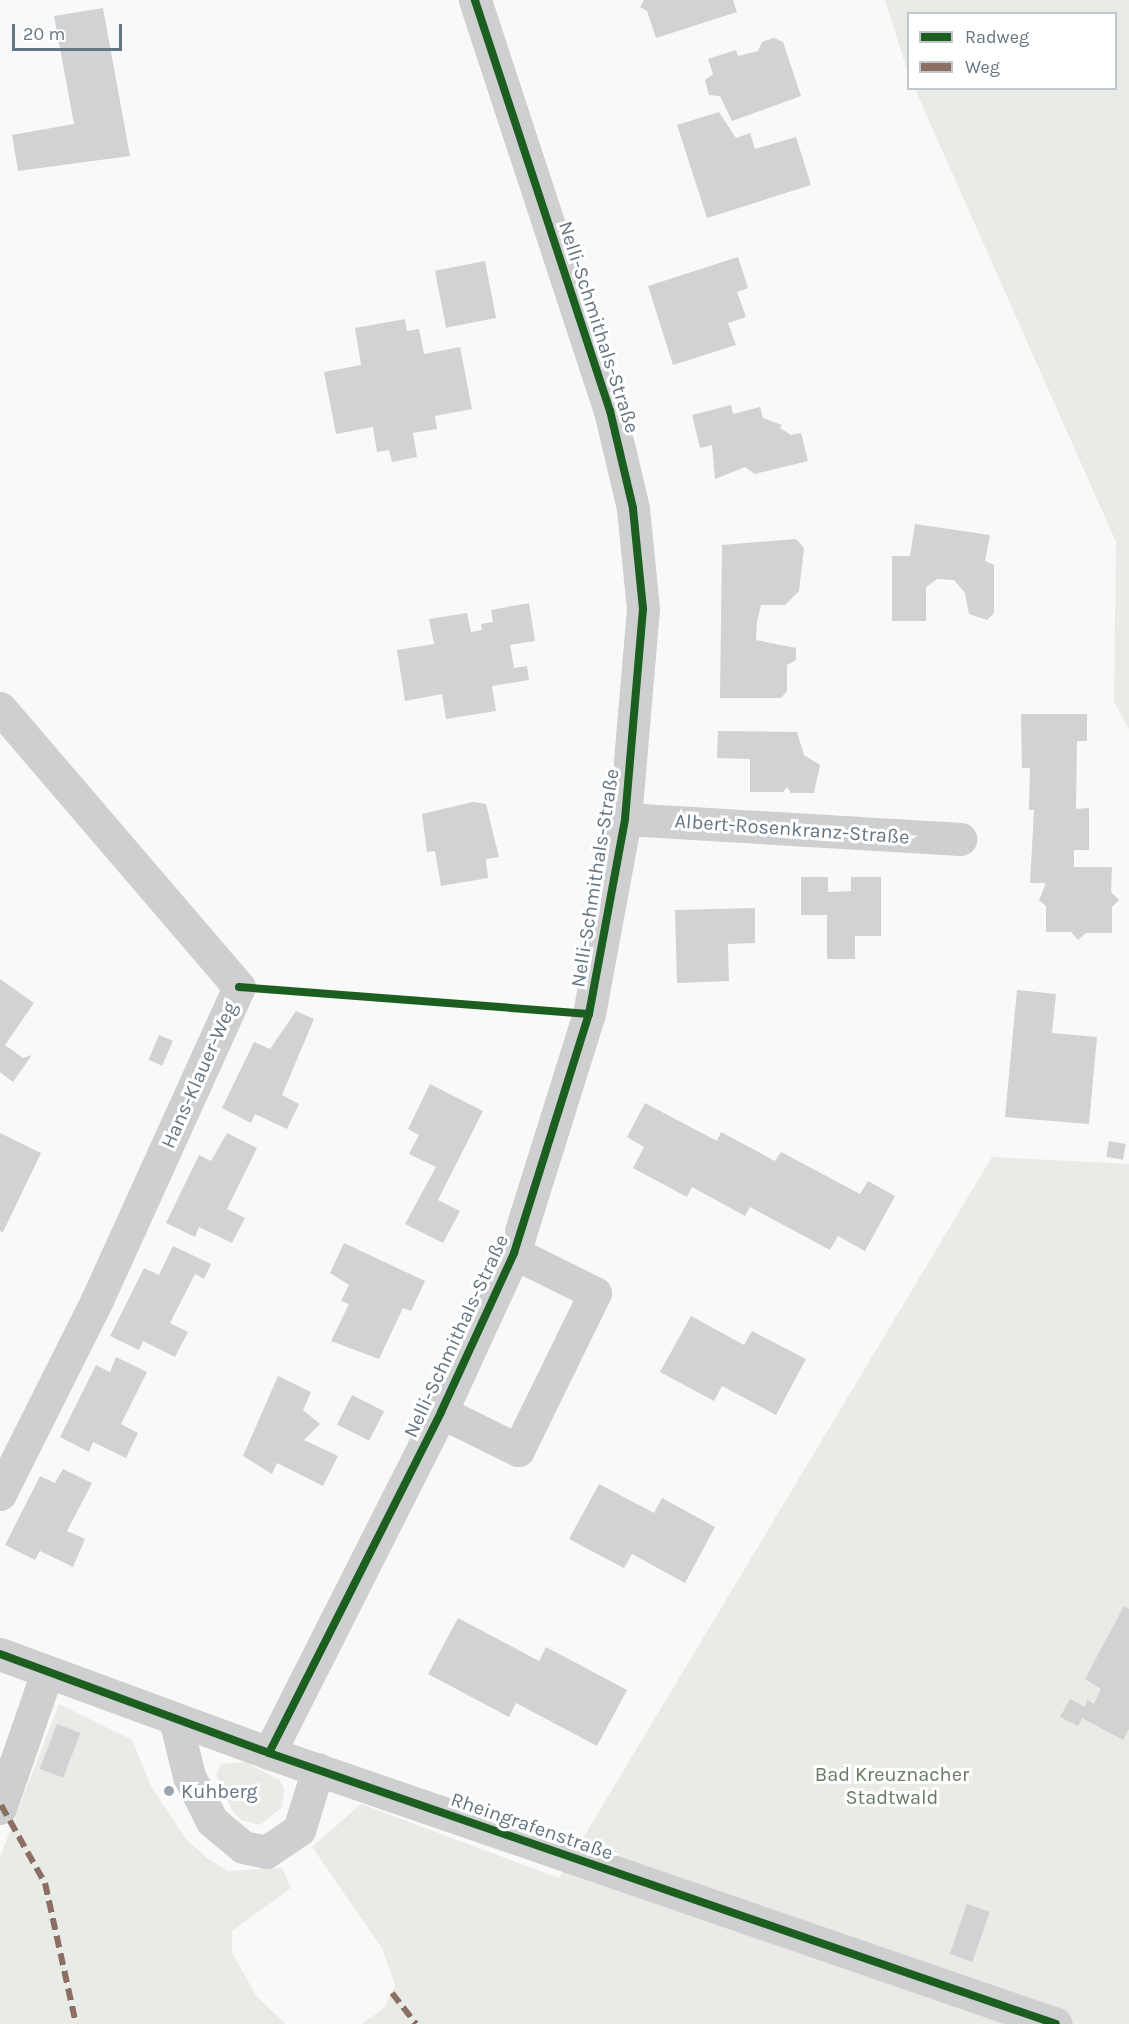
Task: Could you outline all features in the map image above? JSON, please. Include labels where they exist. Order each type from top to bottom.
[{"type":"street","name":"Nelli-Schmithals-Straße","points":[[269,1754],[441,1412],[514,1253],[588,1014],[625,819],[643,609],[633,508],[610,411],[475,0]]},
{"type":"street","name":"Hans-Klauer-Weg","points":[[0,708],[238,987],[97,1300],[0,1494]]},
{"type":"street","name":"Albert-Rosenkranz-Straße","points":[[625,819],[960,839]]},
{"type":"street","points":[[441,1412],[518,1450],[595,1293],[514,1253]]},
{"type":"street","name":"Rheingrafenstraße","points":[[0,1654],[269,1754],[1056,2024]]},
{"type":"street","points":[[0,1808],[47,1672]]},
{"type":"street","points":[[175,1719],[189,1776],[212,1821],[243,1847],[266,1852],[299,1830],[318,1769]]},
{"type":"green space","points":[[885,0],[1129,0],[1129,729],[1114,702],[1116,542],[915,90],[1117,90],[1117,12],[907,12],[907,70]]},
{"type":"green space","name":"Bad Kreuznacher Stadtwald","points":[[992,1157],[1129,1164],[1129,2024],[362,2024],[384,2008],[395,1985],[382,1948],[312,1847],[361,1804],[559,1878]]},
{"type":"green space","points":[[59,1704],[132,1740],[152,1788],[186,1839],[207,1858],[228,1871],[282,1868],[291,1888],[232,1931],[232,1953],[257,1997],[286,2024],[0,2024],[0,1857]]},
{"type":"green space","points":[[245,1762],[280,1780],[284,1789],[282,1807],[260,1825],[241,1820],[232,1810],[216,1775],[221,1764]]},
{"type":"building","points":[[644,0],[733,0],[737,12],[656,38],[647,11],[640,7]]},
{"type":"building","points":[[103,8],[130,156],[18,171],[12,135],[74,124],[54,16]]},
{"type":"building","points":[[774,38],[783,42],[801,96],[732,121],[720,96],[709,95],[705,80],[713,74],[708,59],[736,50],[738,56],[758,51],[762,42]]},
{"type":"building","points":[[719,112],[736,138],[750,133],[755,149],[796,137],[811,185],[707,218],[677,125]]},
{"type":"building","points":[[738,257],[748,288],[737,292],[746,317],[728,323],[736,345],[673,365],[648,286]]},
{"type":"building","points":[[485,261],[496,318],[446,328],[435,271]]},
{"type":"building","points":[[405,319],[407,331],[419,329],[424,354],[460,347],[472,409],[435,416],[437,429],[413,433],[417,457],[392,462],[389,450],[377,452],[373,427],[336,434],[324,372],[361,365],[355,328]]},
{"type":"building","points":[[731,405],[733,414],[760,407],[763,418],[782,425],[780,428],[791,435],[801,433],[808,461],[755,474],[745,467],[715,479],[712,445],[700,448],[692,415]]},
{"type":"building","points":[[915,524],[990,535],[985,561],[994,565],[994,613],[987,620],[969,614],[965,593],[954,580],[937,579],[926,587],[926,621],[892,621],[892,556],[910,556]]},
{"type":"building","points":[[796,539],[804,548],[799,591],[785,605],[761,605],[757,622],[756,640],[796,648],[796,660],[787,665],[787,691],[781,698],[720,698],[722,545]]},
{"type":"building","points":[[529,603],[535,641],[510,645],[514,668],[527,666],[529,680],[492,686],[496,711],[446,719],[442,694],[405,701],[397,650],[434,644],[429,619],[467,613],[471,632],[482,630],[481,624],[493,622],[491,610]]},
{"type":"building","points":[[1021,714],[1087,714],[1087,741],[1077,741],[1076,809],[1089,808],[1089,850],[1074,850],[1074,867],[1112,867],[1111,892],[1119,900],[1112,907],[1112,933],[1086,933],[1078,940],[1071,932],[1046,932],[1046,906],[1039,900],[1046,883],[1030,883],[1034,810],[1029,810],[1030,768],[1022,768]]},
{"type":"building","points":[[718,731],[797,732],[804,755],[820,765],[814,793],[791,793],[787,787],[783,792],[750,792],[750,759],[717,758]]},
{"type":"building","points":[[473,802],[486,804],[499,857],[486,859],[488,878],[441,886],[435,851],[427,852],[422,814]]},
{"type":"building","points":[[801,877],[828,877],[828,892],[851,891],[851,877],[881,877],[881,936],[855,936],[855,959],[827,959],[827,915],[801,915]]},
{"type":"building","points":[[755,908],[755,943],[728,944],[729,981],[677,983],[675,910]]},
{"type":"building","points":[[0,979],[34,1003],[5,1045],[23,1058],[32,1055],[13,1082],[0,1072]]},
{"type":"building","points":[[1017,990],[1056,994],[1052,1033],[1097,1037],[1089,1124],[1005,1117]]},
{"type":"building","points":[[296,1011],[314,1019],[282,1095],[299,1104],[287,1129],[255,1114],[251,1123],[222,1108],[254,1042],[270,1049]]},
{"type":"building","points":[[159,1035],[173,1041],[162,1066],[148,1060]]},
{"type":"building","points":[[430,1084],[483,1111],[438,1200],[460,1211],[443,1243],[405,1224],[436,1167],[409,1154],[419,1135],[408,1129]]},
{"type":"building","points":[[645,1103],[717,1141],[721,1132],[775,1161],[781,1152],[860,1194],[868,1181],[895,1196],[865,1251],[838,1236],[830,1250],[750,1207],[745,1216],[692,1187],[687,1197],[633,1168],[644,1147],[627,1137]]},
{"type":"building","points":[[0,1133],[41,1153],[3,1232],[0,1231]]},
{"type":"building","points":[[227,1133],[257,1148],[227,1209],[245,1218],[232,1243],[199,1227],[195,1237],[166,1223],[199,1155],[211,1161]]},
{"type":"building","points":[[1109,1141],[1126,1144],[1123,1160],[1106,1157]]},
{"type":"building","points":[[344,1243],[425,1281],[411,1311],[403,1308],[379,1359],[331,1341],[349,1304],[341,1301],[349,1285],[330,1273]]},
{"type":"building","points":[[173,1246],[211,1264],[204,1279],[195,1274],[170,1323],[188,1332],[175,1357],[143,1341],[139,1350],[110,1336],[144,1268],[159,1275]]},
{"type":"building","points":[[691,1316],[744,1345],[752,1331],[806,1359],[776,1415],[722,1386],[714,1401],[660,1372]]},
{"type":"building","points":[[116,1357],[147,1372],[121,1424],[138,1433],[126,1458],[93,1442],[89,1452],[60,1437],[96,1365],[110,1372]]},
{"type":"building","points":[[278,1376],[311,1392],[303,1410],[320,1424],[304,1440],[338,1456],[323,1486],[277,1463],[272,1474],[243,1456]]},
{"type":"building","points":[[352,1395],[384,1411],[369,1441],[337,1424]]},
{"type":"building","points":[[63,1469],[92,1483],[67,1531],[85,1539],[73,1567],[40,1551],[35,1560],[5,1545],[40,1476],[55,1483]]},
{"type":"building","points":[[599,1484],[654,1513],[662,1498],[715,1527],[685,1583],[632,1554],[624,1568],[569,1539]]},
{"type":"building","points":[[1124,1606],[1129,1609],[1129,1729],[1123,1740],[1082,1718],[1078,1726],[1060,1717],[1070,1699],[1085,1707],[1087,1700],[1094,1704],[1101,1689],[1085,1679]]},
{"type":"building","points":[[458,1618],[539,1661],[546,1647],[627,1690],[597,1746],[516,1703],[509,1717],[428,1674]]},
{"type":"building","points":[[57,1724],[80,1733],[63,1778],[40,1769]]},
{"type":"building","points":[[967,1904],[990,1912],[972,1962],[950,1954]]},
{"type":"marked path","points":[[1,1805],[45,1883],[76,2024]]},
{"type":"marked path","points":[[392,1993],[416,2024]]},
{"type":"cycle path","points":[[269,1753],[441,1412],[514,1253],[589,1014],[625,819],[643,609],[633,508],[610,411],[475,0]]},
{"type":"cycle path","points":[[239,987],[589,1014]]},
{"type":"cycle path","points":[[0,1654],[269,1753],[1056,2024]]},
{"type":"place","name":"Kuhberg","points":[[169,1791]]}]
